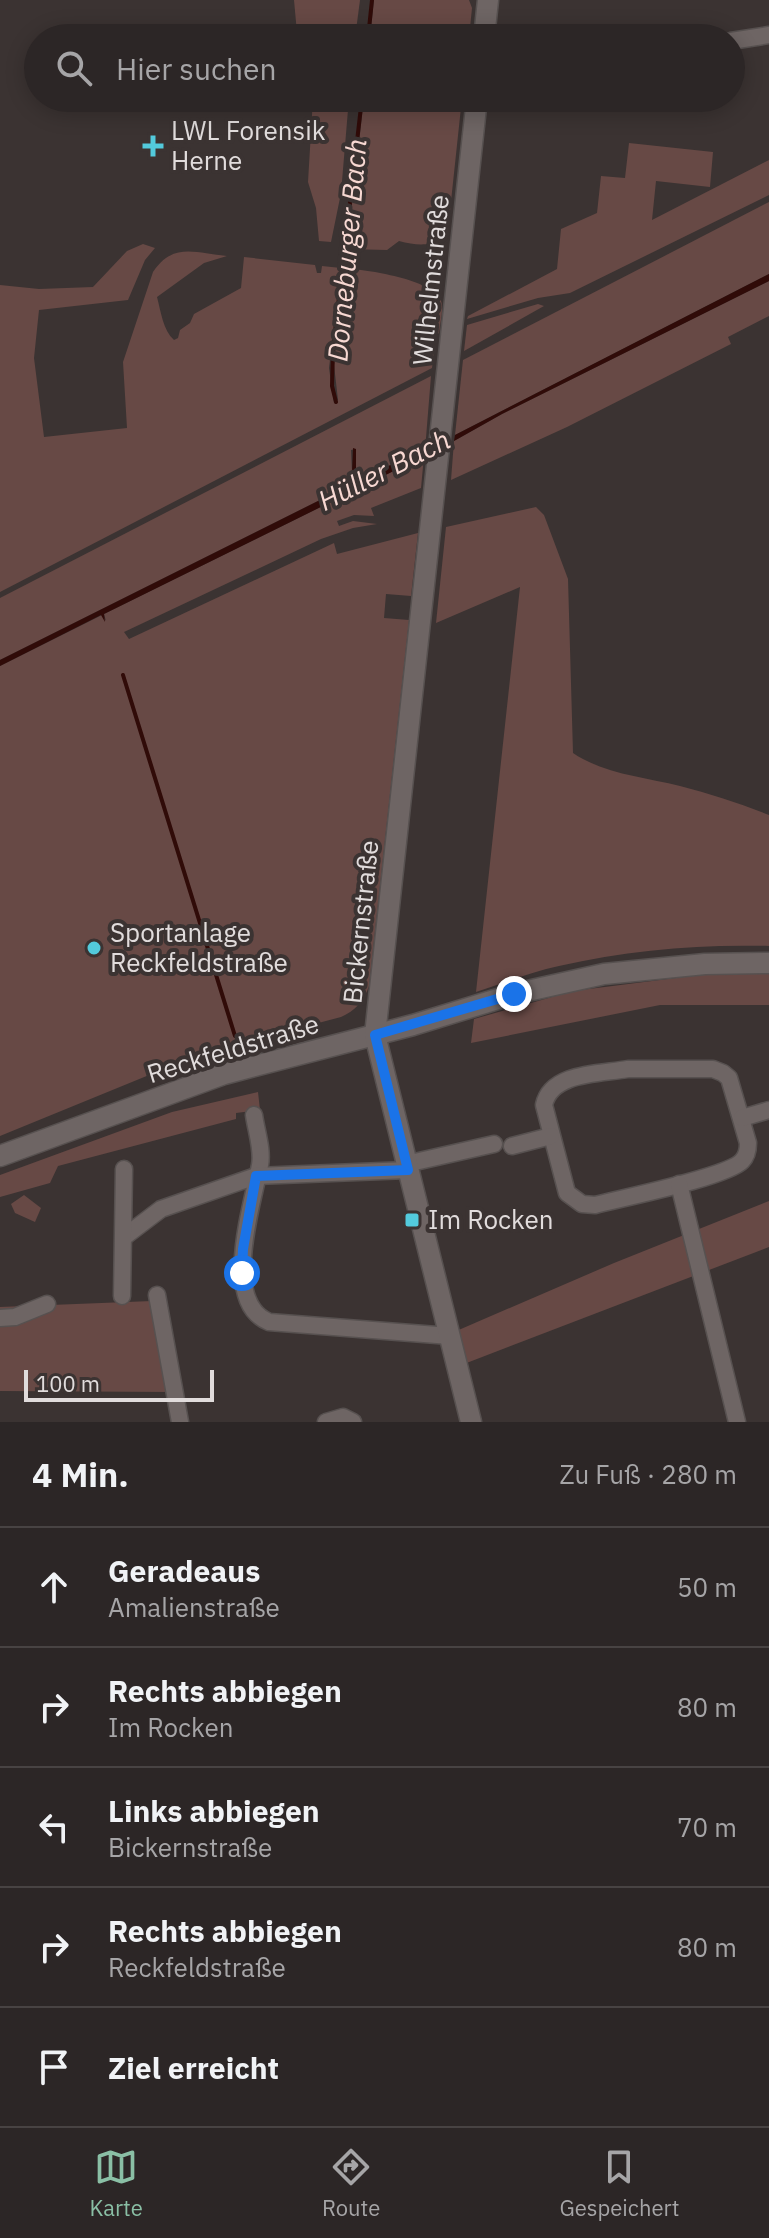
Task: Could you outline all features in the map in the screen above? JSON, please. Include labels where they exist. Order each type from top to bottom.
[{"type":"street","points":[[485,24],[488,0]]},
{"type":"street","points":[[745,39],[769,35]]},
{"type":"street","name":"Wilhelmstraße","points":[[437,472],[475,112]]},
{"type":"street","name":"Bickernstraße","points":[[437,472],[375,1035],[471,1422]]},
{"type":"street","name":"Reckfeldstraße","points":[[0,1156],[224,1074],[375,1035],[514,994],[604,974],[705,964],[769,963]]},
{"type":"street","points":[[628,1069],[713,1069],[729,1078],[742,1118],[748,1143],[747,1154],[741,1163],[679,1184],[595,1205],[582,1204],[567,1193],[544,1105],[554,1085],[628,1069]]},
{"type":"street","points":[[742,1118],[769,1110]]},
{"type":"street","points":[[254,1115],[261,1164],[256,1176],[243,1249],[242,1273],[252,1309],[258,1318],[269,1322],[450,1336]]},
{"type":"street","points":[[512,1146],[551,1136]]},
{"type":"street","points":[[124,1237],[161,1209],[256,1176],[407,1167],[494,1144]]},
{"type":"street","points":[[122,1296],[124,1169]]},
{"type":"street","points":[[679,1184],[737,1422]]},
{"type":"street","points":[[157,1295],[180,1422]]},
{"type":"street","points":[[0,1318],[15,1317],[47,1304]]},
{"type":"street","points":[[326,1422],[348,1420]]},
{"type":"shaded area","points":[[294,0],[360,0],[357,24],[296,24]]},
{"type":"shaded area","points":[[374,0],[469,0],[472,8],[470,24],[371,24]]},
{"type":"shaded area","points":[[312,112],[348,112],[341,193],[331,242],[319,241],[316,208],[308,182]]},
{"type":"shaded area","points":[[362,112],[461,112],[449,220],[442,236],[424,244],[399,241],[387,250],[347,249]]},
{"type":"shaded area","points":[[629,143],[713,152],[710,187],[656,181],[652,220],[769,160],[769,195],[570,293],[538,298],[467,319],[557,269],[561,229],[597,213],[601,176],[625,178]]},
{"type":"shaded area","points":[[769,202],[769,274],[455,435],[463,360]]},
{"type":"shaded area","points":[[143,244],[155,248],[145,260],[128,300],[39,310],[34,358],[44,437],[127,428],[123,362],[153,272],[168,256],[177,253],[227,256],[204,263],[157,297],[165,326],[174,340],[194,314],[241,288],[244,257],[315,265],[317,273],[321,273],[322,266],[341,268],[329,368],[334,403],[338,400],[334,365],[345,268],[413,281],[436,293],[442,305],[439,333],[428,340],[420,337],[415,343],[417,347],[434,352],[432,368],[0,592],[0,285],[39,289],[93,287],[127,251]]},
{"type":"shaded area","points":[[769,281],[769,316],[728,337],[731,344],[567,427],[451,480],[454,441]]},
{"type":"shaded area","points":[[538,304],[544,306],[464,351],[467,325]]},
{"type":"shaded area","points":[[431,376],[425,450],[361,478],[356,473],[356,449],[351,450],[352,472],[344,488],[0,660],[0,598]]},
{"type":"shaded area","points":[[424,456],[421,488],[371,508],[374,516],[354,515],[337,521],[339,526],[353,521],[377,524],[321,539],[124,632],[129,639],[334,543],[337,554],[418,533],[411,596],[386,594],[384,618],[409,620],[369,986],[364,996],[355,1009],[341,1017],[223,1051],[220,1046],[0,1136],[0,666],[102,615],[106,621],[104,614]]},
{"type":"shaded area","points":[[536,507],[544,515],[568,579],[573,753],[598,766],[702,792],[769,815],[769,946],[690,947],[585,960],[528,974],[476,992],[520,587],[436,623],[446,527]]},
{"type":"shaded area","points":[[715,973],[769,974],[769,1005],[660,1005],[471,1043],[474,1019],[573,991]]},
{"type":"shaded area","points":[[258,1092],[260,1110],[236,1113],[236,1119],[58,1166],[50,1183],[0,1197],[0,1175],[172,1112]]},
{"type":"shaded area","points":[[24,1195],[41,1208],[35,1222],[15,1213],[11,1204]]},
{"type":"shaded area","points":[[769,1201],[769,1247],[464,1364],[454,1332]]},
{"type":"shaded area","points":[[152,1301],[170,1392],[0,1391],[0,1307]]},
{"type":"water","points":[[769,274],[769,281],[454,441],[455,435]]},
{"type":"water","name":"Hüller Bach","points":[[353,448],[356,449],[356,473],[361,478],[425,450],[424,456],[104,614],[105,622],[101,615],[0,666],[0,660],[344,488],[352,472]]},
{"type":"waterway","name":"Dorneburger Bach","points":[[369,24],[372,0]]},
{"type":"waterway","name":"Dorneburger Bach","points":[[336,402],[332,386],[333,350],[360,112]]},
{"type":"waterway","points":[[123,675],[235,1036]]},
{"type":"place","name":"LWL Forensik Herne","points":[[153,146]]},
{"type":"place","name":"Sportanlage Reckfeldstraße","points":[[94,948]]},
{"type":"place","name":"Im Rocken","points":[[412,1220]]},
{"type":"route","points":[[242,1273],[243,1249],[256,1176],[408,1170],[375,1035],[514,994]]}]
